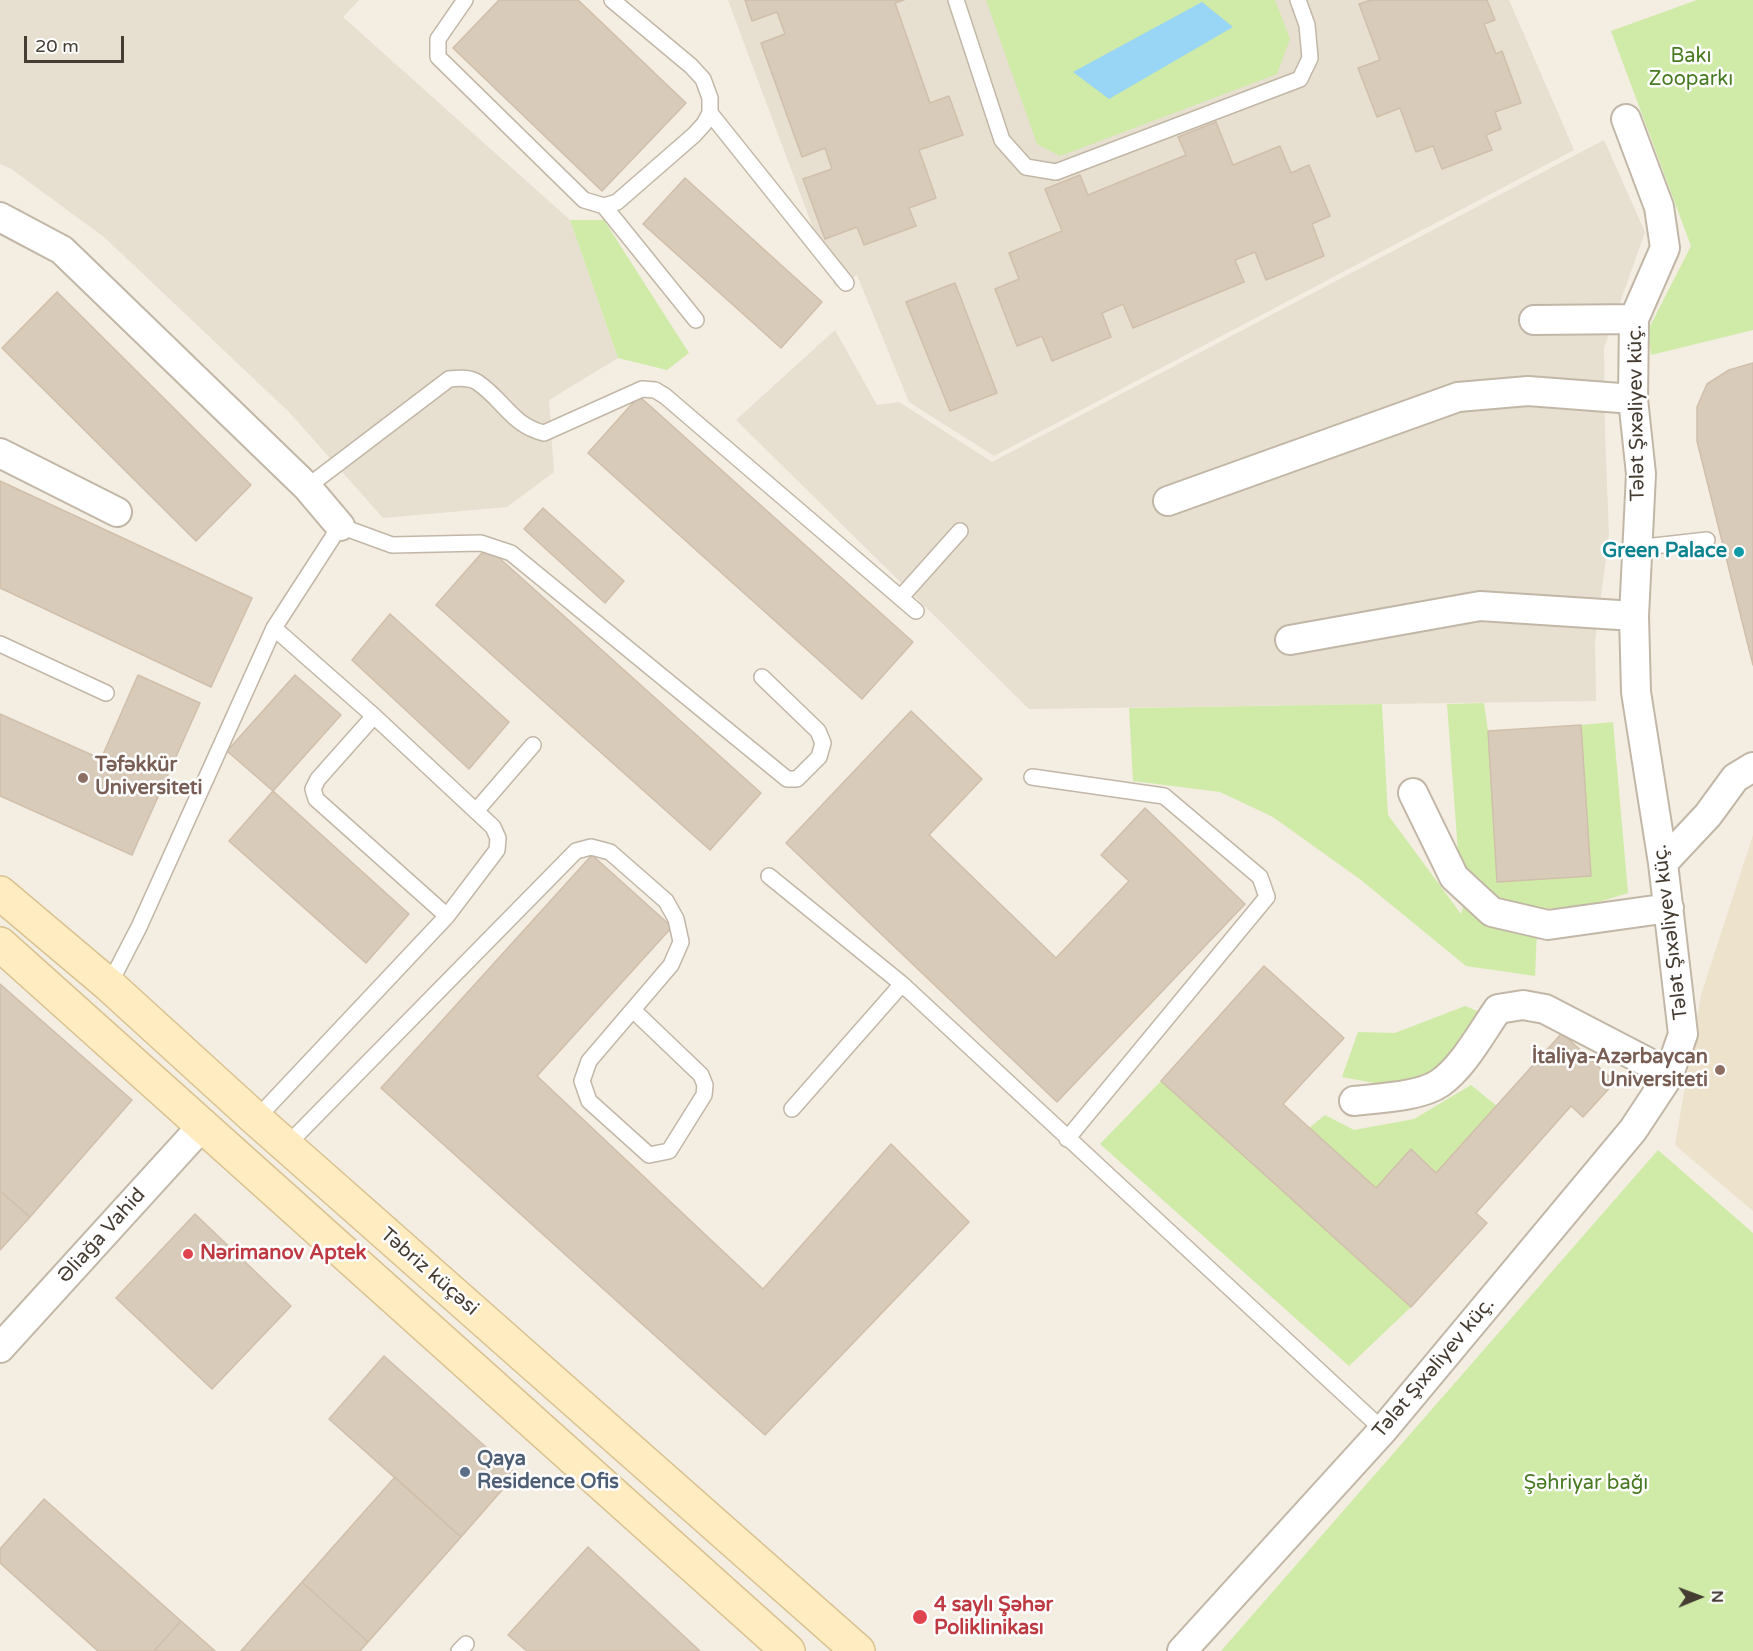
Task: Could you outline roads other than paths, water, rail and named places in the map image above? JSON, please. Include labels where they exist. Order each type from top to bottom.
[{"type":"main road","name":"Təbriz küçəsi","points":[[0,893],[109,985],[286,1146],[858,1651]]},
{"type":"main road","name":"Təbriz küçəsi","points":[[2,948],[203,1125],[788,1651]]},
{"type":"street","name":"Tələt Şıxəliyev küç.","points":[[1182,1651],[1383,1430],[1633,1130],[1668,1077],[1683,1034],[1663,863],[1636,692],[1634,616],[1641,474],[1633,399],[1634,319],[1665,248],[1659,207],[1626,119]]},
{"type":"street","points":[[0,217],[62,250],[307,487],[340,526]]},
{"type":"street","points":[[1534,320],[1634,319]]},
{"type":"street","points":[[1168,501],[1458,397],[1528,391],[1633,399]]},
{"type":"street","points":[[0,453],[117,513]]},
{"type":"street","points":[[1290,640],[1479,606],[1634,616]]},
{"type":"street","points":[[1663,863],[1707,815],[1735,778],[1753,767]]},
{"type":"street","points":[[1413,793],[1454,877],[1492,912],[1548,925],[1669,908]]},
{"type":"street","points":[[1354,1101],[1417,1092],[1439,1083],[1458,1065],[1498,1010],[1523,1005],[1545,1009],[1647,1062],[1668,1077]]},
{"type":"street","name":"Əliağa Vahid","points":[[0,1348],[203,1125]]},
{"type":"lane","points":[[465,0],[438,39],[438,57],[584,200],[604,206],[617,202],[694,135],[710,113],[710,98],[703,79],[691,66],[612,0]]},
{"type":"lane","points":[[956,0],[1002,140],[1026,167],[1056,172],[1300,79],[1310,58],[1308,25],[1298,0]]},
{"type":"lane","points":[[710,113],[846,283]]},
{"type":"lane","points":[[604,206],[696,320]]},
{"type":"lane","points":[[307,487],[449,379],[464,378],[476,382],[529,429],[544,433],[642,389],[655,390],[665,396],[916,611]]},
{"type":"lane","points":[[109,985],[139,927],[274,628],[340,526],[392,545],[481,543],[511,553],[787,779],[796,779],[819,757],[823,743],[818,731],[762,677]]},
{"type":"lane","points":[[901,597],[960,531]]},
{"type":"lane","points":[[1636,548],[1707,540]]},
{"type":"lane","points":[[256,1119],[447,916],[497,850],[498,838],[493,827],[476,810],[274,628]]},
{"type":"lane","points":[[0,644],[106,693]]},
{"type":"lane","points":[[374,716],[318,779],[313,789],[316,799],[447,916]]},
{"type":"lane","points":[[476,810],[533,745]]},
{"type":"lane","points":[[1032,777],[1164,796],[1260,878],[1268,897],[1067,1139]]},
{"type":"lane","points":[[286,1146],[576,850],[591,847],[610,852],[666,901],[676,919],[681,942],[671,964],[589,1061],[582,1081],[589,1101],[649,1155],[659,1155],[669,1151],[704,1095],[705,1085],[701,1076],[633,1010]]},
{"type":"lane","points":[[769,876],[902,984],[1383,1430]]},
{"type":"lane","points":[[792,1109],[902,984]]},
{"type":"water","points":[[1202,2],[1233,27],[1109,99],[1073,72]]},
{"type":"place","name":"Green Palace","points":[[1739,552]]},
{"type":"place","name":"Təfəkkür Universiteti","points":[[83,778]]},
{"type":"place","name":"İtaliya-Azərbaycan Universiteti","points":[[1720,1070]]},
{"type":"place","name":"Nərimanov Aptek","points":[[188,1254]]},
{"type":"place","name":"Qaya Residence Ofis","points":[[465,1472]]},
{"type":"place","name":"4 saylı Şəhər Poliklinikası","points":[[920,1617]]},
{"type":"park label","name":"Bakı Zooparkı","points":[[1691,68]]},
{"type":"park label","name":"Şəhriyar bağı","points":[[1586,1484]]}]
